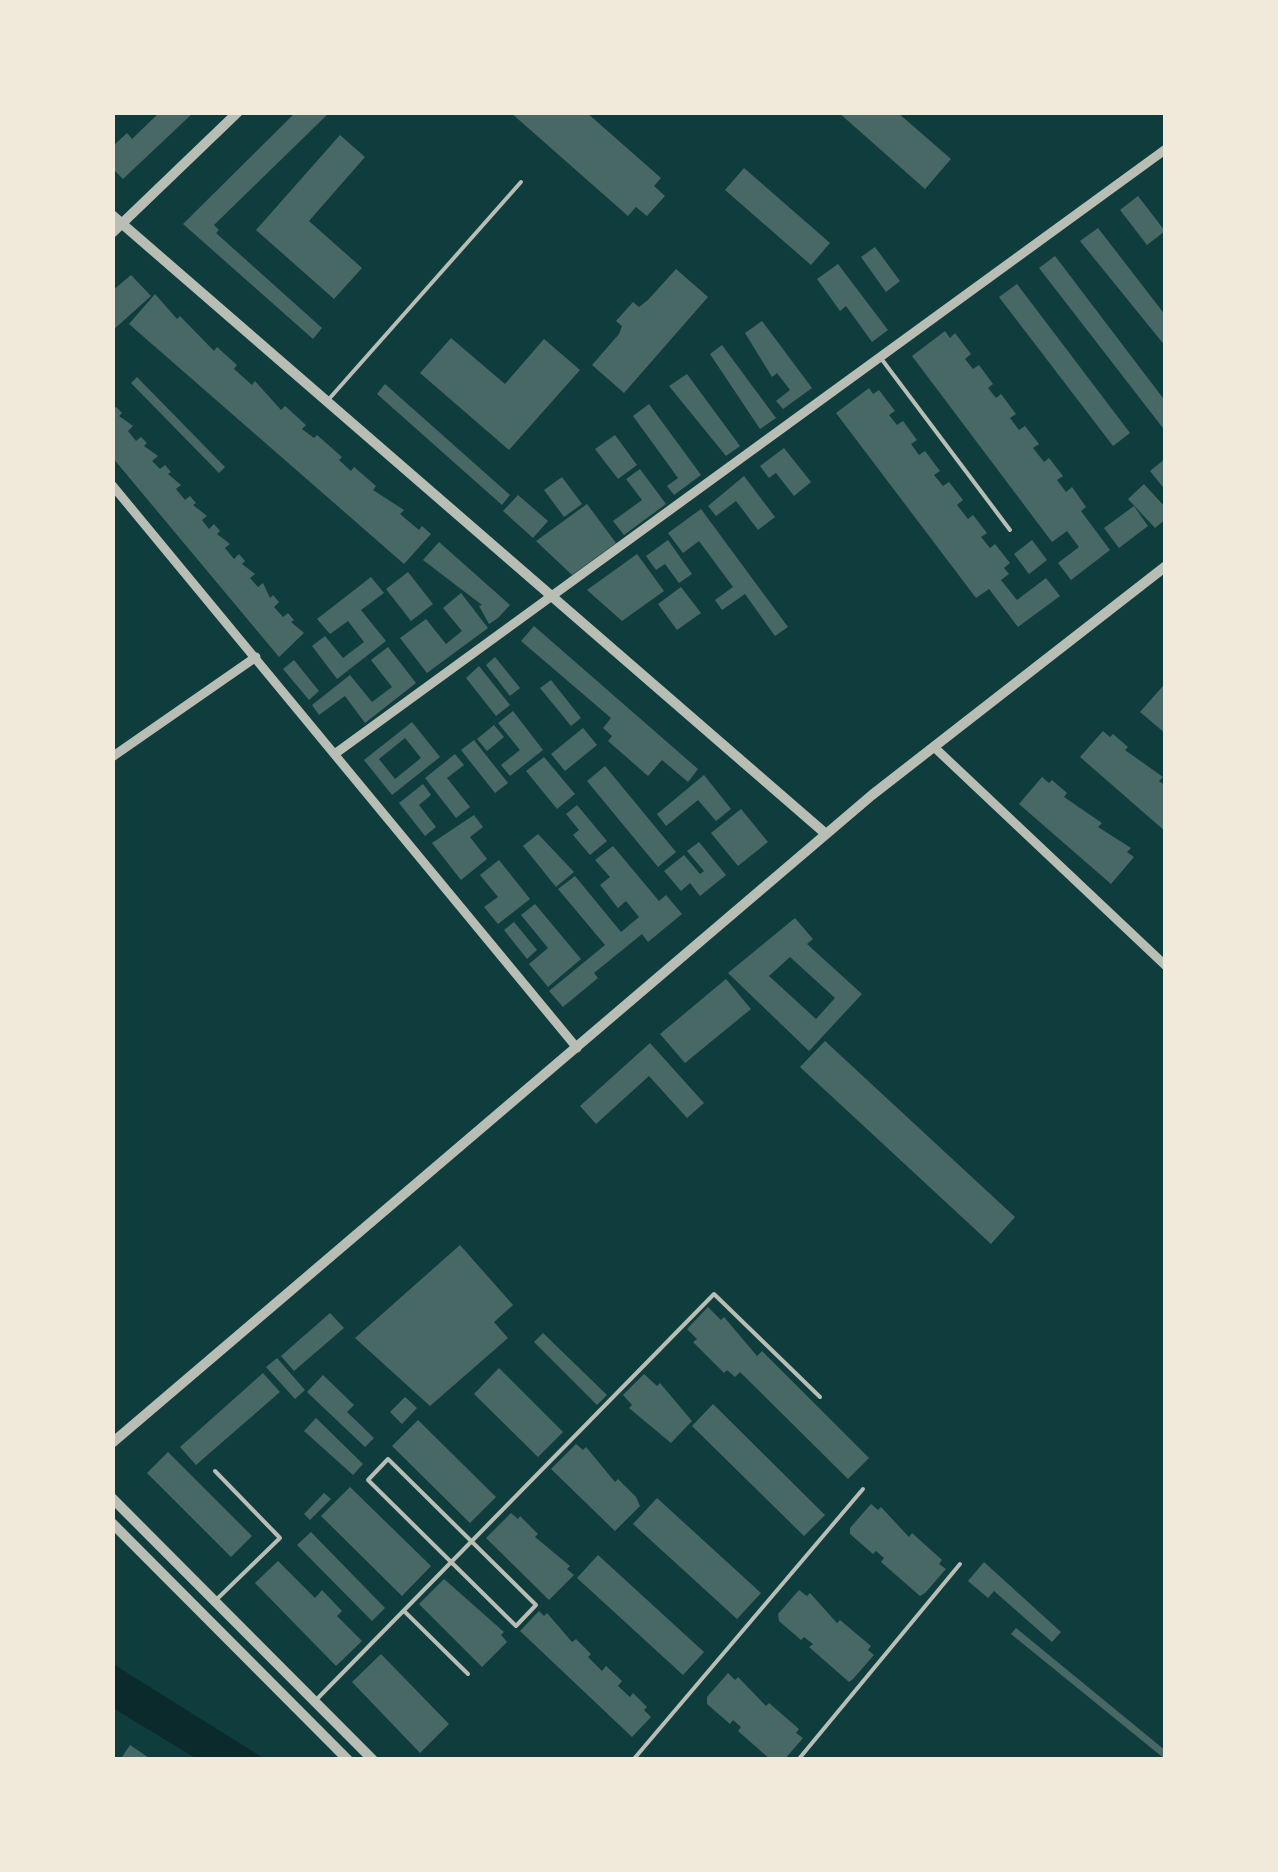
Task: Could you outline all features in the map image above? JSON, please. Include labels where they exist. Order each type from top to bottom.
[{"type":"street","points":[[112,233],[238,112]]},
{"type":"street","points":[[336,753],[1166,149]]},
{"type":"street","points":[[112,215],[826,834]]},
{"type":"street","points":[[112,485],[577,1048]]},
{"type":"street","points":[[112,1442],[826,834],[1166,566]]},
{"type":"street","points":[[112,757],[256,657]]},
{"type":"street","points":[[934,746],[1165,965]]},
{"type":"street","points":[[112,1498],[373,1760]]},
{"type":"street","points":[[112,1523],[348,1760]]},
{"type":"lane","points":[[328,402],[521,182]]},
{"type":"lane","points":[[880,357],[1010,530]]},
{"type":"lane","points":[[315,1701],[714,1294],[820,1397]]},
{"type":"lane","points":[[388,1459],[472,1542],[536,1606],[516,1626],[368,1480],[388,1459]]},
{"type":"lane","points":[[215,1472],[280,1538],[215,1601]]},
{"type":"lane","points":[[633,1760],[862,1489]]},
{"type":"lane","points":[[798,1760],[960,1564]]},
{"type":"lane","points":[[404,1611],[468,1674]]},
{"type":"water","points":[[112,1664],[265,1759],[197,1759],[113,1708]]},
{"type":"building","points":[[160,112],[194,112],[123,179],[112,168],[112,147],[127,133],[132,139]]},
{"type":"building","points":[[296,112],[330,112],[214,225],[219,230],[216,233],[322,328],[313,339],[183,224]]},
{"type":"building","points":[[510,112],[586,112],[661,178],[654,186],[665,196],[647,216],[636,207],[628,216]]},
{"type":"building","points":[[838,112],[897,112],[951,159],[925,189]]},
{"type":"building","points":[[340,135],[365,157],[309,221],[362,268],[334,299],[256,230]]},
{"type":"building","points":[[744,168],[830,243],[811,265],[725,190]]},
{"type":"building","points":[[1138,196],[1165,231],[1147,245],[1120,210]]},
{"type":"building","points":[[1098,228],[1166,316],[1166,347],[1080,241]]},
{"type":"building","points":[[875,247],[900,281],[886,292],[861,257]]},
{"type":"building","points":[[1055,256],[1166,402],[1166,432],[1039,268]]},
{"type":"building","points":[[838,264],[888,330],[872,342],[846,306],[840,311],[817,279]]},
{"type":"building","points":[[676,269],[708,297],[624,393],[592,365],[619,334],[622,326],[616,321],[633,302],[639,307],[648,300]]},
{"type":"building","points":[[131,275],[151,296],[112,331],[112,291]]},
{"type":"building","points":[[1017,284],[1130,433],[1113,446],[999,297]]},
{"type":"building","points":[[155,294],[177,319],[180,316],[214,351],[217,347],[237,365],[234,369],[252,385],[255,381],[281,410],[285,406],[306,425],[302,429],[314,438],[317,435],[342,457],[339,460],[351,471],[354,467],[376,486],[373,490],[404,510],[400,514],[419,530],[422,526],[431,534],[404,564],[129,324]]},
{"type":"building","points":[[762,321],[812,388],[783,409],[776,401],[790,390],[777,373],[772,377],[745,333]]},
{"type":"building","points":[[945,331],[950,338],[955,333],[971,354],[965,359],[973,369],[979,365],[993,384],[988,388],[996,398],[1001,394],[1016,414],[1010,418],[1019,430],[1025,426],[1039,444],[1033,448],[1044,462],[1049,458],[1063,476],[1057,480],[1066,492],[1072,487],[1086,507],[1081,511],[1110,550],[1071,580],[1058,563],[1079,547],[1067,531],[1052,542],[912,356]]},
{"type":"building","points":[[451,338],[505,384],[544,339],[580,370],[509,450],[420,373]]},
{"type":"building","points":[[722,345],[776,418],[760,429],[710,354]]},
{"type":"building","points":[[687,374],[740,446],[726,456],[669,386]]},
{"type":"building","points":[[137,377],[225,467],[219,473],[131,383]]},
{"type":"building","points":[[385,384],[510,495],[502,505],[377,394]]},
{"type":"building","points":[[869,388],[873,394],[879,390],[895,411],[889,415],[897,425],[903,421],[917,440],[911,444],[919,455],[925,451],[940,471],[934,475],[943,486],[949,482],[963,500],[957,505],[968,519],[973,515],[987,533],[981,537],[990,548],[995,544],[1010,563],[1004,568],[1009,574],[1001,580],[1017,600],[1046,578],[1060,596],[1018,627],[989,589],[976,598],[836,413]]},
{"type":"building","points":[[649,404],[701,475],[674,495],[667,486],[678,478],[633,416]]},
{"type":"building","points":[[116,407],[122,413],[119,416],[133,426],[128,431],[136,441],[141,437],[147,443],[144,446],[158,456],[152,461],[160,469],[165,465],[171,472],[168,474],[181,485],[176,489],[185,500],[190,496],[196,503],[193,505],[207,516],[202,520],[209,529],[214,524],[220,531],[217,534],[230,544],[225,548],[234,559],[239,554],[245,561],[242,564],[255,574],[250,578],[258,587],[263,583],[270,598],[273,595],[279,602],[274,607],[283,617],[288,613],[294,620],[291,622],[304,633],[279,657],[112,457],[112,410]]},
{"type":"building","points":[[615,435],[637,465],[618,479],[595,449]]},
{"type":"building","points":[[784,448],[811,482],[794,496],[776,473],[769,478],[760,466]]},
{"type":"building","points":[[1166,458],[1166,491],[1150,471]]},
{"type":"building","points":[[640,469],[666,504],[624,535],[613,521],[642,500],[626,479]]},
{"type":"building","points":[[744,476],[775,517],[758,530],[736,501],[716,516],[708,506]]},
{"type":"building","points":[[562,477],[582,504],[564,517],[544,490]]},
{"type":"building","points":[[1144,484],[1166,508],[1166,519],[1155,528],[1128,499]]},
{"type":"building","points":[[518,495],[548,521],[533,538],[503,511]]},
{"type":"building","points":[[587,504],[616,543],[572,575],[536,541]]},
{"type":"building","points":[[1134,506],[1148,526],[1119,548],[1104,528]]},
{"type":"building","points":[[701,509],[788,627],[775,636],[745,594],[722,610],[715,600],[733,587],[699,541],[683,553],[668,533]]},
{"type":"building","points":[[668,540],[692,574],[679,583],[665,564],[656,570],[646,556]]},
{"type":"building","points":[[1032,540],[1047,560],[1029,574],[1014,554]]},
{"type":"building","points":[[439,542],[510,605],[498,618],[489,624],[479,606],[482,605],[423,560]]},
{"type":"building","points":[[637,554],[664,591],[622,621],[587,590]]},
{"type":"building","points":[[408,572],[433,604],[411,621],[386,589]]},
{"type":"building","points":[[371,577],[384,593],[361,610],[386,641],[337,679],[312,646],[325,636],[343,658],[364,642],[348,621],[330,634],[317,619]]},
{"type":"building","points":[[681,587],[701,613],[677,630],[658,604]]},
{"type":"building","points":[[461,593],[488,628],[427,673],[400,638],[426,619],[446,644],[462,631],[443,608]]},
{"type":"building","points":[[534,626],[698,769],[688,782],[662,760],[648,776],[608,741],[612,736],[603,728],[611,718],[521,641]]},
{"type":"building","points":[[388,647],[416,683],[365,723],[345,696],[319,715],[312,705],[350,675],[372,702],[392,687],[371,660]]},
{"type":"building","points":[[495,657],[520,688],[510,696],[486,665]]},
{"type":"building","points":[[294,660],[319,691],[309,700],[283,669]]},
{"type":"building","points":[[479,666],[510,705],[496,716],[466,678]]},
{"type":"building","points":[[551,680],[581,718],[571,726],[540,688]]},
{"type":"building","points":[[1163,686],[1166,688],[1166,734],[1140,712]]},
{"type":"building","points":[[513,711],[543,750],[510,776],[501,765],[520,750],[498,723]]},
{"type":"building","points":[[412,722],[440,757],[392,795],[364,760]],"holes":[[[405,738],[421,758],[395,779],[379,759]]]},
{"type":"building","points":[[494,725],[504,737],[487,751],[477,739]]},
{"type":"building","points":[[583,728],[597,745],[565,771],[551,754]]},
{"type":"building","points":[[1103,731],[1110,737],[1113,734],[1128,747],[1125,750],[1163,777],[1159,781],[1166,786],[1166,832],[1080,757]]},
{"type":"building","points":[[474,740],[508,783],[495,793],[461,750]]},
{"type":"building","points":[[455,754],[464,765],[447,778],[470,807],[456,818],[425,778]]},
{"type":"building","points":[[544,757],[575,794],[557,809],[526,771]]},
{"type":"building","points":[[605,766],[676,852],[658,867],[587,781]]},
{"type":"building","points":[[704,775],[731,809],[716,821],[698,800],[666,826],[657,814]]},
{"type":"building","points":[[1042,777],[1049,783],[1052,780],[1067,793],[1064,797],[1102,823],[1098,827],[1131,848],[1127,852],[1134,857],[1111,884],[1019,804]]},
{"type":"building","points":[[423,784],[431,795],[419,805],[436,827],[425,836],[399,803]]},
{"type":"building","points":[[577,805],[607,841],[590,855],[573,835],[579,830],[566,814]]},
{"type":"building","points":[[741,809],[768,842],[738,866],[711,833]]},
{"type":"building","points":[[474,815],[483,827],[470,837],[487,859],[461,880],[432,843]]},
{"type":"building","points":[[538,834],[574,872],[556,887],[523,846]]},
{"type":"building","points":[[699,842],[726,875],[700,896],[690,883],[681,891],[664,871],[684,855],[700,874],[704,871],[687,851]]},
{"type":"building","points":[[613,846],[659,901],[666,895],[682,914],[648,942],[642,934],[594,973],[598,978],[563,1007],[549,991],[605,945],[558,889],[575,876],[621,932],[639,917],[626,901],[618,908],[600,885],[610,877],[595,860]]},
{"type":"building","points":[[499,860],[530,899],[498,924],[484,907],[498,897],[480,875]]},
{"type":"building","points":[[535,904],[581,959],[548,987],[529,964],[548,948],[521,915]]},
{"type":"building","points":[[795,918],[813,939],[807,944],[862,994],[809,1051],[728,973]],"holes":[[[790,957],[835,998],[816,1019],[769,976]]]},
{"type":"building","points":[[514,922],[537,950],[527,959],[504,930]]},
{"type":"building","points":[[726,979],[751,1009],[685,1063],[660,1034]]},
{"type":"building","points":[[825,1041],[1015,1217],[991,1244],[800,1067]]},
{"type":"building","points":[[650,1043],[704,1103],[687,1118],[649,1076],[596,1124],[580,1106]]},
{"type":"building","points":[[460,1245],[513,1305],[494,1322],[508,1338],[430,1406],[355,1338]]},
{"type":"building","points":[[708,1307],[721,1320],[724,1317],[757,1356],[762,1351],[869,1458],[848,1479],[740,1372],[735,1377],[727,1370],[724,1373],[693,1342],[697,1339],[687,1329]]},
{"type":"building","points":[[330,1313],[344,1328],[294,1371],[281,1356]]},
{"type":"building","points":[[543,1333],[607,1395],[597,1405],[534,1342]]},
{"type":"building","points":[[277,1358],[305,1390],[295,1399],[266,1367]]},
{"type":"building","points":[[499,1368],[563,1432],[538,1457],[474,1394]]},
{"type":"building","points":[[263,1373],[280,1392],[196,1465],[180,1447]]},
{"type":"building","points":[[644,1374],[657,1386],[660,1383],[692,1421],[671,1443],[629,1408],[632,1405],[623,1395]]},
{"type":"building","points":[[323,1375],[354,1405],[347,1412],[374,1438],[365,1447],[307,1392]]},
{"type":"building","points":[[405,1397],[417,1408],[402,1424],[390,1412]]},
{"type":"building","points":[[713,1404],[825,1515],[804,1536],[692,1426]]},
{"type":"building","points":[[316,1418],[363,1464],[353,1475],[304,1431]]},
{"type":"building","points":[[418,1420],[496,1497],[470,1523],[392,1446]]},
{"type":"building","points":[[576,1444],[583,1450],[586,1447],[615,1482],[618,1479],[636,1497],[640,1506],[615,1531],[551,1469]]},
{"type":"building","points":[[168,1452],[252,1536],[231,1557],[147,1473]]},
{"type":"building","points":[[350,1487],[431,1566],[402,1596],[321,1516]]},
{"type":"building","points":[[324,1493],[331,1499],[310,1520],[304,1514]]},
{"type":"building","points":[[657,1498],[761,1593],[737,1619],[633,1524]]},
{"type":"building","points":[[871,1504],[878,1510],[881,1507],[909,1537],[912,1533],[942,1560],[939,1564],[946,1569],[920,1596],[881,1562],[884,1558],[876,1551],[873,1554],[850,1534],[850,1528]]},
{"type":"building","points":[[511,1513],[518,1519],[520,1516],[538,1534],[535,1537],[570,1566],[567,1569],[574,1575],[549,1600],[486,1538]]},
{"type":"building","points":[[311,1532],[385,1608],[372,1621],[297,1545]]},
{"type":"building","points":[[598,1555],[704,1652],[683,1675],[577,1578]]},
{"type":"building","points":[[278,1561],[315,1598],[322,1590],[342,1611],[337,1616],[362,1641],[336,1666],[255,1583]]},
{"type":"building","points":[[984,1562],[1061,1632],[1052,1642],[994,1591],[988,1598],[968,1581]]},
{"type":"building","points":[[444,1579],[504,1632],[501,1635],[507,1642],[482,1667],[419,1604]]},
{"type":"building","points":[[799,1590],[807,1596],[810,1593],[837,1623],[840,1620],[871,1646],[868,1650],[874,1655],[849,1682],[809,1647],[813,1644],[804,1637],[801,1640],[779,1621],[778,1614]]},
{"type":"building","points":[[539,1611],[544,1616],[547,1613],[572,1642],[576,1639],[602,1671],[606,1666],[622,1681],[618,1686],[630,1697],[633,1693],[647,1707],[644,1710],[651,1717],[632,1737],[520,1631]]},
{"type":"building","points":[[1016,1628],[1166,1751],[1166,1760],[1011,1634]]},
{"type":"building","points":[[381,1654],[449,1724],[420,1753],[352,1682]]},
{"type":"building","points":[[728,1673],[735,1680],[738,1677],[766,1706],[769,1703],[799,1729],[796,1733],[803,1738],[784,1760],[771,1760],[738,1731],[741,1727],[733,1720],[730,1724],[707,1704],[707,1697]]},
{"type":"building","points":[[130,1745],[152,1760],[120,1760]]}]
